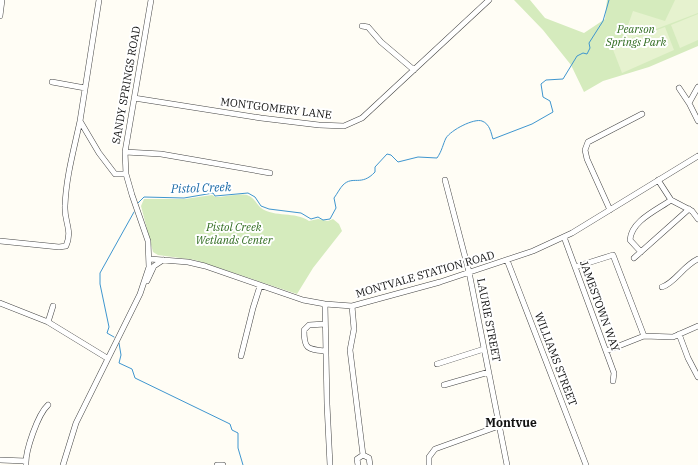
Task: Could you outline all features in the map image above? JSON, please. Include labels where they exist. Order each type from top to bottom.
[{"type":"street","points":[[0,16],[2,0]]},
{"type":"street","points":[[0,241],[59,247],[66,246],[69,237],[65,208],[69,172],[80,121],[99,0]]},
{"type":"street","name":"SANDY SPRINGS ROAD","points":[[150,259],[147,236],[133,200],[126,174],[125,152],[151,0]]},
{"type":"street","name":"MONTGOMERY LANE","points":[[134,98],[261,118],[344,126],[362,118],[488,0]]},
{"type":"street","points":[[362,26],[368,27],[381,42],[414,70]]},
{"type":"street","points":[[52,82],[85,88]]},
{"type":"street","points":[[689,103],[698,87]]},
{"type":"street","points":[[679,88],[698,121]]},
{"type":"street","points":[[610,210],[587,159],[585,150],[588,142],[642,114]]},
{"type":"street","points":[[80,121],[99,153],[115,174],[126,174]]},
{"type":"street","points":[[125,152],[161,154],[270,173]]},
{"type":"street","name":"MONTVALE STATION ROAD","points":[[150,259],[165,259],[205,266],[303,300],[325,304],[352,306],[507,260],[564,237],[698,156]]},
{"type":"street","name":"LAURIE STREET","points":[[445,180],[469,272],[507,465]]},
{"type":"street","points":[[658,180],[671,200],[689,209],[698,219]]},
{"type":"street","points":[[641,252],[630,240],[634,226],[671,200]]},
{"type":"street","points":[[634,258],[689,209]]},
{"type":"street","name":"JAMESTOWN WAY","points":[[564,237],[614,373],[613,381]]},
{"type":"street","points":[[575,267],[613,255],[644,336]]},
{"type":"street","points":[[143,287],[150,259]]},
{"type":"street","points":[[63,465],[76,424],[107,358],[143,287],[150,278],[154,266],[165,259]]},
{"type":"street","points":[[662,287],[668,285],[684,267],[698,259]]},
{"type":"street","name":"WILLIAMS STREET","points":[[507,260],[586,465]]},
{"type":"street","points":[[241,356],[260,286]]},
{"type":"street","points":[[0,303],[48,322],[107,358]]},
{"type":"street","points":[[325,304],[325,351],[330,465]]},
{"type":"street","points":[[48,322],[53,306]]},
{"type":"street","points":[[352,306],[354,329],[350,350],[363,455]]},
{"type":"street","points":[[325,324],[309,326],[304,330],[305,345],[309,348],[325,351]]},
{"type":"street","points":[[606,351],[644,336],[667,337],[698,326]]},
{"type":"street","points":[[679,334],[688,358],[698,377]]},
{"type":"street","points":[[437,364],[484,349]]},
{"type":"street","points":[[444,386],[489,372]]},
{"type":"street","points":[[0,460],[26,463],[41,412],[48,405]]},
{"type":"street","points":[[429,465],[429,457],[435,448],[499,426]]},
{"type":"street","points":[[358,465],[357,459],[363,455]]},
{"type":"street","points":[[363,455],[369,458],[370,465]]},
{"type":"street","points":[[217,465],[223,465]]},
{"type":"green space","name":"Pearson Springs Park","points":[[514,0],[530,0],[545,18],[584,33],[605,19],[607,0],[698,0],[698,46],[649,67],[603,81],[584,92],[571,65],[543,30]]},
{"type":"green space","points":[[675,0],[698,0],[698,13],[622,42],[633,11],[665,21]]},
{"type":"green space","points":[[698,14],[698,40],[680,48],[671,25]]},
{"type":"green space","points":[[665,27],[674,50],[622,73],[612,47]]},
{"type":"green space","name":"Pistol Creek Wetlands Center","points":[[241,194],[247,195],[261,208],[272,213],[298,216],[309,221],[318,219],[328,221],[333,219],[339,224],[342,231],[313,268],[297,294],[195,260],[158,255],[153,252],[141,206],[144,199],[185,199],[212,195],[216,197]]},
{"type":"waterway","name":"Pistol Creek","points":[[138,203],[144,197],[184,198],[213,193],[215,196],[248,193],[255,197],[261,206],[269,209],[301,213],[311,219],[318,217],[323,220],[330,219],[336,208],[334,198],[342,186],[350,181],[366,179],[375,172],[375,167],[387,154],[391,155],[398,162],[418,157],[437,158],[446,138],[457,128],[468,123],[474,121],[485,122],[490,129],[493,139],[532,124],[553,112],[550,101],[543,97],[541,84],[546,80],[563,79],[577,56],[583,53],[587,54],[590,48],[589,43],[603,21],[609,0]]},
{"type":"waterway","name":"Pistol Creek","points":[[114,337],[107,333],[109,327],[100,284],[100,273],[134,212]]},
{"type":"waterway","name":"Pistol Creek","points":[[119,343],[121,355],[119,363],[132,369],[135,378],[230,424],[232,430],[238,433],[238,448],[243,465]]},
{"type":"district","name":"Montvue","points":[[511,423]]}]
